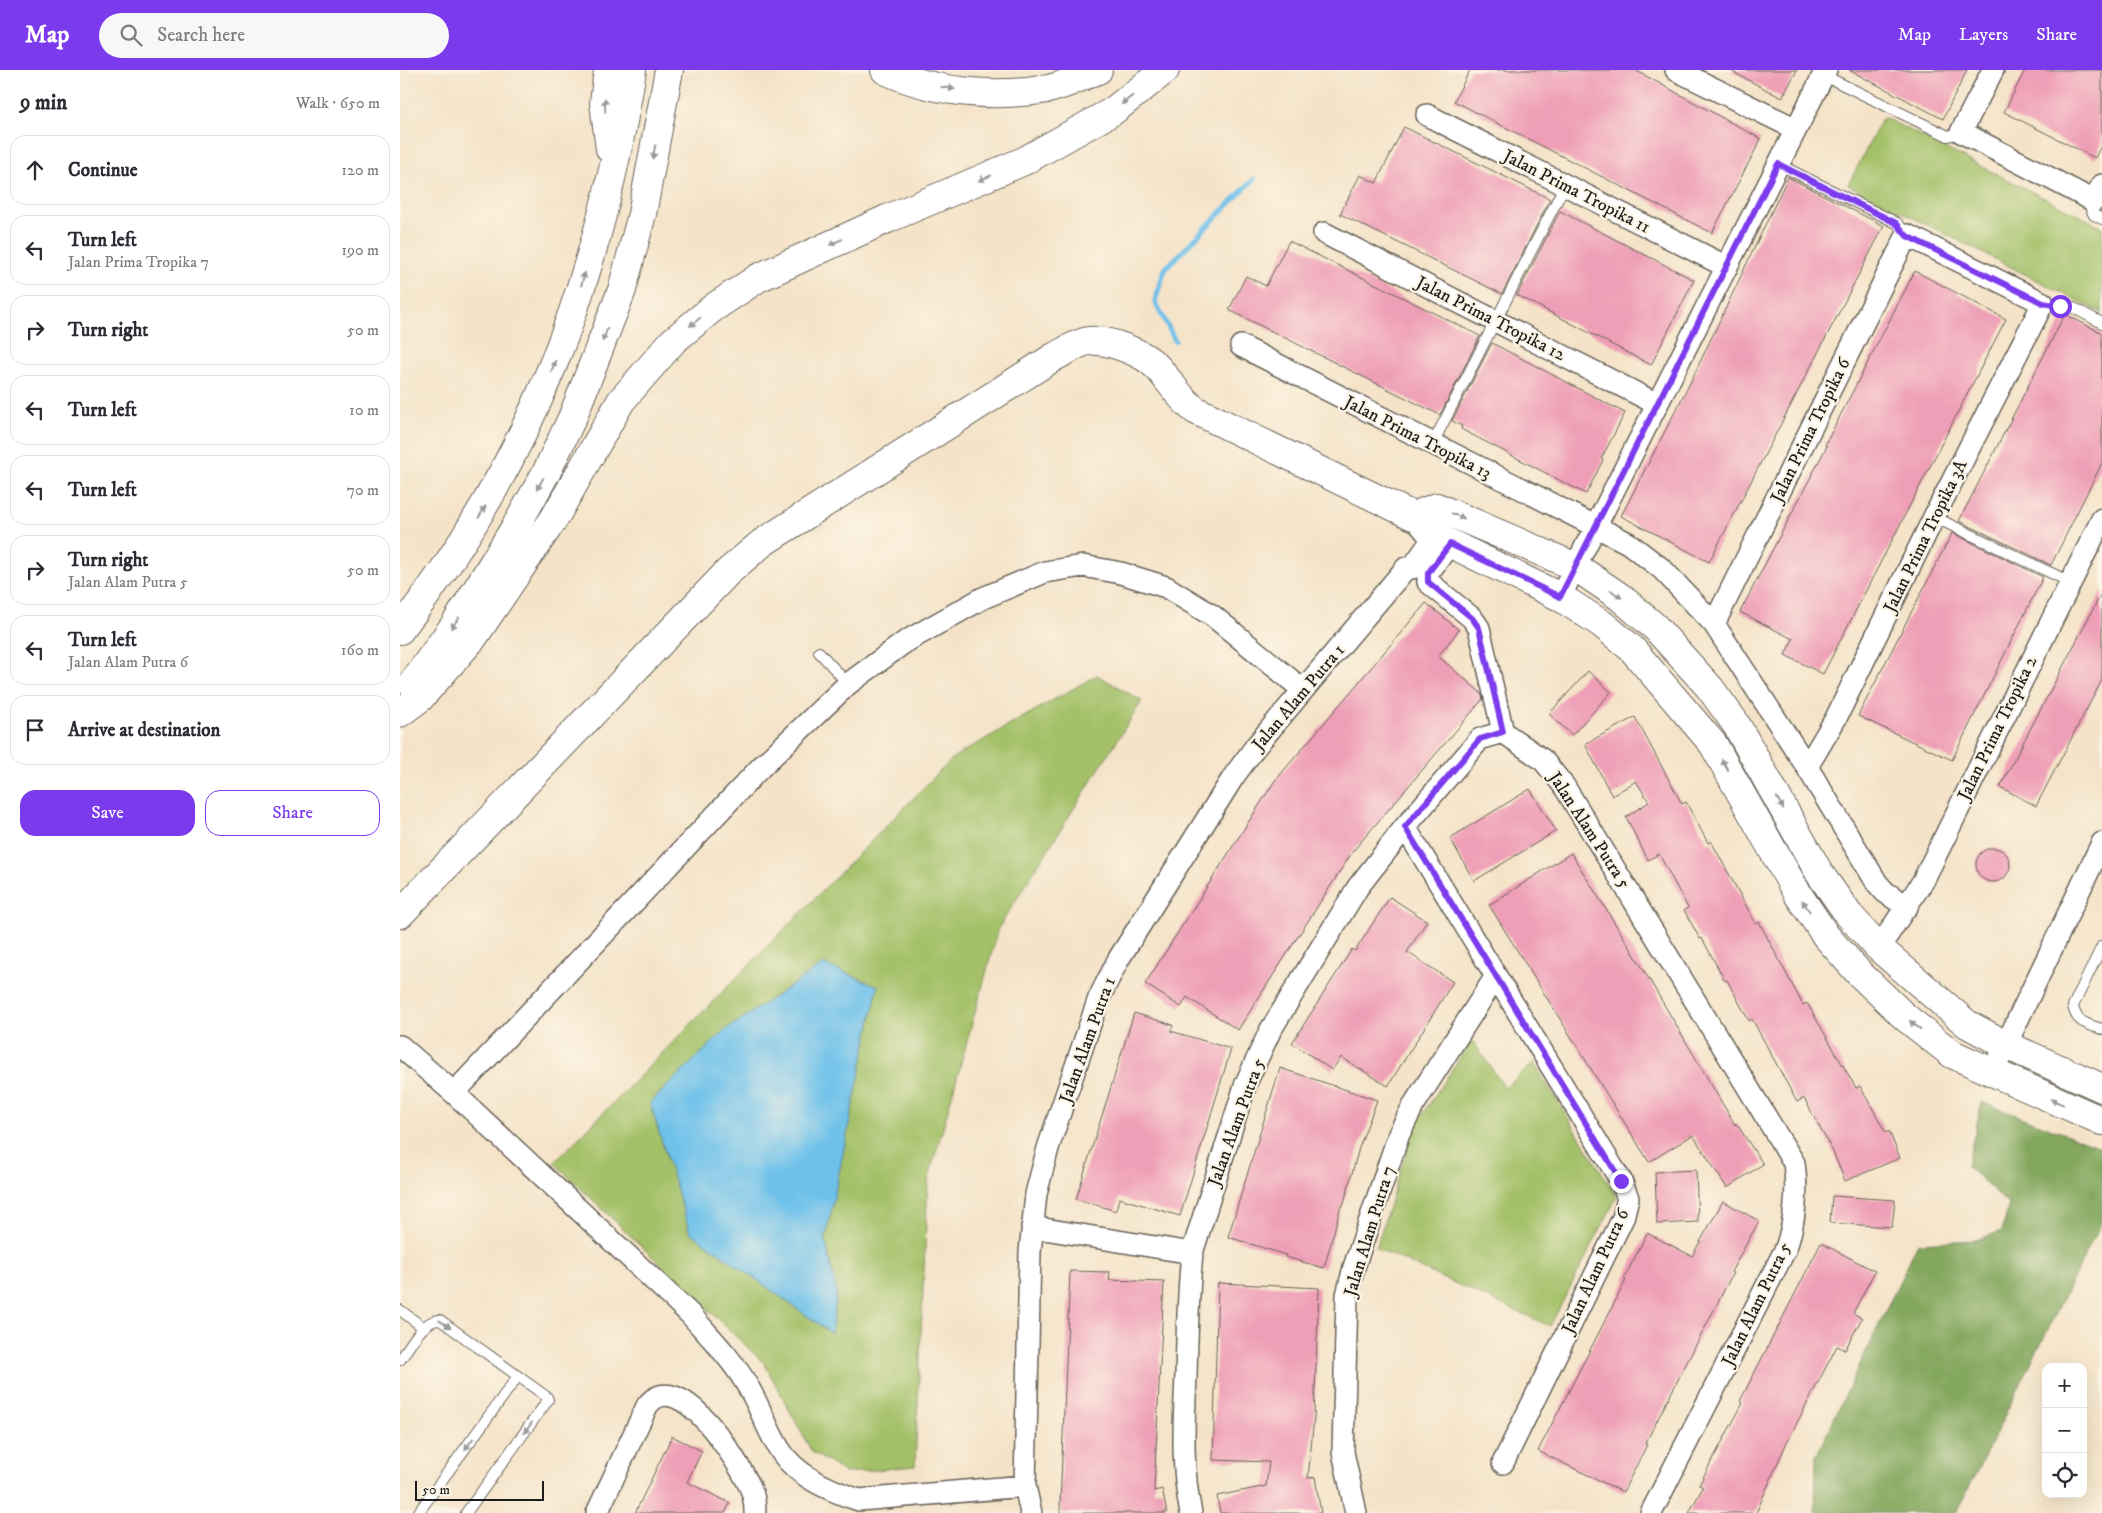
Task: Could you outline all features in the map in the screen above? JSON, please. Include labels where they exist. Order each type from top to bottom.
[{"type":"main road","points":[[608,70],[604,103],[613,171]]},
{"type":"main road","points":[[400,630],[456,554],[514,454],[569,326],[613,171],[632,70]]},
{"type":"main road","points":[[400,701],[456,623],[489,571],[547,471],[574,416],[622,290],[642,214],[669,70]]},
{"type":"main road","points":[[663,104],[682,70]]},
{"type":"main road","points":[[885,70],[910,82],[1000,94],[1050,88],[1098,70]]},
{"type":"main road","points":[[400,713],[420,698],[473,638],[555,517],[621,401],[673,341],[713,308],[758,278],[887,219],[1024,161],[1113,111],[1166,70]]},
{"type":"main road","points":[[400,914],[735,566],[762,543],[1037,367],[1089,341],[1120,346],[1145,357],[1156,366],[1186,403],[1195,410],[1560,597],[1602,624],[1632,649],[1713,744],[1797,893],[1826,936],[1859,974],[1905,1017],[1952,1054],[1992,1074],[2102,1121]]},
{"type":"main road","points":[[1431,532],[1437,506],[1576,567],[1620,596],[1655,627],[1710,688],[1736,724],[1820,874],[1849,915],[1884,941],[1966,1024],[2006,1045],[2102,1088]]},
{"type":"street","points":[[1676,70],[1796,129]]},
{"type":"street","points":[[1993,70],[1961,132],[2099,202]]},
{"type":"street","points":[[1560,597],[1824,72]]},
{"type":"street","name":"Jalan Prima Tropika 11","points":[[1427,116],[1727,267]]},
{"type":"street","name":"Jalan Prima Tropika 12","points":[[1324,232],[1657,404]]},
{"type":"street","points":[[1907,236],[2043,303]]},
{"type":"street","name":"Jalan Prima Tropika 6","points":[[1714,624],[1907,236]]},
{"type":"street","name":"Jalan Prima Tropika 3A","points":[[1807,768],[1836,718],[1934,517],[2043,303]]},
{"type":"street","name":"Jalan Prima Tropika 13","points":[[1241,346],[1432,445],[1596,526],[1628,543],[1662,569],[1714,624],[1807,768],[1877,883],[1885,892],[1907,907]]},
{"type":"street","name":"Jalan Prima Tropika 2","points":[[1884,941],[1923,882],[2102,519]]},
{"type":"street","points":[[1431,532],[1428,582],[1472,618],[1479,628],[1503,732]]},
{"type":"street","name":"Jalan Alam Putra 1","points":[[1031,1513],[1025,1486],[1030,1252],[1036,1194],[1048,1148],[1099,998],[1118,960],[1234,776],[1303,690],[1406,568],[1412,568],[1431,532]]},
{"type":"street","points":[[454,1093],[762,766],[848,684],[906,642],[983,598],[1045,572],[1083,566],[1121,573],[1166,587],[1213,616],[1303,690]]},
{"type":"street","name":"Jalan Alam Putra 5","points":[[1191,1513],[1185,1488],[1183,1453],[1189,1282],[1192,1253],[1246,1084],[1270,1031],[1358,887],[1405,827],[1480,739],[1503,732],[1543,760],[1564,786],[1794,1163],[1796,1174],[1793,1225],[1786,1248],[1651,1513]]},
{"type":"street","name":"Jalan Alam Putra 6","points":[[1405,827],[1621,1181],[1628,1198],[1623,1218],[1503,1463]]},
{"type":"street","points":[[1992,1074],[2102,843]]},
{"type":"street","name":"Jalan Alam Putra 7","points":[[1356,1513],[1343,1452],[1347,1295],[1354,1268],[1399,1134],[1413,1106],[1496,976]]},
{"type":"street","points":[[400,1046],[454,1093],[690,1314],[722,1350],[747,1385],[780,1451],[792,1464],[860,1507],[1025,1486]]},
{"type":"street","points":[[1032,1227],[1192,1253]]},
{"type":"street","points":[[597,1513],[647,1406],[653,1398],[663,1395],[674,1396],[709,1423],[750,1487],[755,1513]]},
{"type":"lane","points":[[1824,72],[1948,136],[1961,132]]},
{"type":"lane","points":[[1778,164],[1896,223],[1907,236]]},
{"type":"lane","points":[[1432,445],[1565,185]]},
{"type":"lane","points":[[2043,303],[2070,306],[2102,323]]},
{"type":"lane","points":[[1934,517],[2070,582]]},
{"type":"lane","points":[[819,652],[848,684]]},
{"type":"lane","points":[[2102,946],[2073,1006],[2075,1017],[2082,1022],[2102,1029]]},
{"type":"lane","points":[[400,1310],[424,1328]]},
{"type":"lane","points":[[400,1360],[424,1328],[432,1321],[440,1320],[547,1397],[548,1400],[466,1513]]},
{"type":"lane","points":[[418,1513],[518,1376]]},
{"type":"green space","points":[[1883,117],[2102,227],[2102,313],[1848,185]]},
{"type":"green space","points":[[1097,675],[1142,701],[999,927],[928,1181],[915,1466],[846,1473],[812,1452],[764,1363],[554,1163],[954,757]]},
{"type":"green space","points":[[1472,1040],[1505,1088],[1534,1063],[1617,1197],[1550,1326],[1376,1248],[1414,1127]]},
{"type":"green space","points":[[1982,1102],[2102,1148],[2102,1221],[1956,1513],[1815,1513],[1816,1456],[1918,1243],[1976,1240],[2002,1231],[2009,1204],[1967,1166]]},
{"type":"water","points":[[823,964],[878,986],[825,1240],[837,1294],[831,1333],[690,1232],[650,1103],[724,1031]]},
{"type":"building","points":[[1470,70],[1635,70],[1761,139],[1712,233],[1454,101]]},
{"type":"building","points":[[1729,70],[1797,70],[1782,98]]},
{"type":"building","points":[[1849,70],[1967,70],[1943,119]]},
{"type":"building","points":[[2025,70],[2102,70],[2102,144],[2095,158],[2004,112]]},
{"type":"building","points":[[1404,127],[1550,199],[1502,294],[1340,214],[1360,175],[1376,183]]},
{"type":"building","points":[[1788,177],[1884,226],[1709,562],[1621,516],[1691,381]]},
{"type":"building","points":[[1560,211],[1694,280],[1651,365],[1517,295]]},
{"type":"building","points":[[1289,241],[1480,336],[1440,415],[1229,310],[1246,276],[1266,286]]},
{"type":"building","points":[[1915,271],[2006,319],[1823,674],[1785,655],[1793,639],[1740,612],[1827,446],[1825,445]]},
{"type":"building","points":[[2065,314],[2102,333],[2102,463],[2051,565],[1959,521]]},
{"type":"building","points":[[1492,343],[1625,413],[1601,459],[1603,460],[1586,494],[1461,429],[1462,426],[1452,421]]},
{"type":"building","points":[[1952,533],[2043,577],[1952,760],[1858,716]]},
{"type":"building","points":[[2102,592],[2102,680],[2036,806],[2000,787]]},
{"type":"building","points":[[1426,603],[1459,630],[1438,656],[1481,693],[1483,699],[1353,851],[1238,1030],[1187,997],[1181,1007],[1145,984],[1274,782]]},
{"type":"building","points":[[1588,671],[1611,692],[1572,735],[1549,714]]},
{"type":"building","points":[[1635,717],[1682,804],[1686,802],[1708,843],[1711,841],[1756,924],[1759,922],[1803,1005],[1807,1003],[1856,1088],[1860,1086],[1886,1133],[1889,1131],[1900,1158],[1845,1181],[1833,1152],[1804,1098],[1797,1102],[1752,1019],[1749,1021],[1702,938],[1700,939],[1684,910],[1688,908],[1659,854],[1648,860],[1626,817],[1649,802],[1636,781],[1612,796],[1585,744]]},
{"type":"building","points":[[1530,789],[1556,831],[1474,881],[1450,838]]},
{"type":"building","points":[[1993,848],[2000,849],[2005,853],[2009,858],[2009,872],[2005,877],[2000,881],[1993,882],[1986,881],[1981,877],[1977,872],[1976,865],[1977,858],[1981,853],[1986,849]]},
{"type":"building","points":[[1571,853],[1639,962],[1735,1125],[1736,1123],[1763,1164],[1727,1188],[1693,1135],[1649,1162],[1489,905]]},
{"type":"building","points":[[1390,897],[1427,921],[1407,952],[1453,982],[1388,1086],[1341,1057],[1332,1070],[1292,1043],[1352,949],[1355,951]]},
{"type":"building","points":[[1134,1013],[1173,1025],[1171,1031],[1231,1049],[1180,1216],[1119,1198],[1116,1211],[1076,1199]]},
{"type":"building","points":[[1280,1068],[1377,1100],[1359,1148],[1324,1268],[1285,1257],[1286,1255],[1228,1237]]},
{"type":"building","points":[[1696,1170],[1698,1222],[1657,1224],[1655,1172]]},
{"type":"building","points":[[1832,1196],[1895,1200],[1892,1227],[1830,1223]]},
{"type":"building","points":[[1723,1201],[1759,1221],[1731,1272],[1733,1273],[1645,1444],[1647,1445],[1623,1492],[1538,1451],[1626,1280],[1624,1279],[1647,1233],[1692,1256]]},
{"type":"building","points":[[1821,1243],[1875,1271],[1853,1313],[1862,1318],[1845,1350],[1837,1346],[1787,1442],[1756,1513],[1689,1513],[1703,1487],[1699,1485],[1743,1403],[1740,1401]]},
{"type":"building","points":[[1070,1271],[1110,1272],[1109,1280],[1164,1282],[1154,1491],[1162,1489],[1167,1513],[1061,1513]]},
{"type":"building","points":[[1218,1283],[1319,1288],[1314,1418],[1308,1478],[1315,1477],[1321,1513],[1220,1513],[1217,1496],[1266,1486],[1269,1462],[1213,1460]]},
{"type":"building","points":[[672,1436],[702,1451],[687,1482],[730,1503],[725,1513],[635,1513]]},
{"type":"waterway","points":[[1175,341],[1155,301],[1165,269],[1254,179]]},
{"type":"route","points":[[1621,1181],[1405,827],[1480,739],[1503,732],[1479,628],[1472,618],[1428,582],[1428,573],[1450,544],[1560,597],[1778,164],[1896,223],[1907,236],[2043,303],[2060,306]]}]
